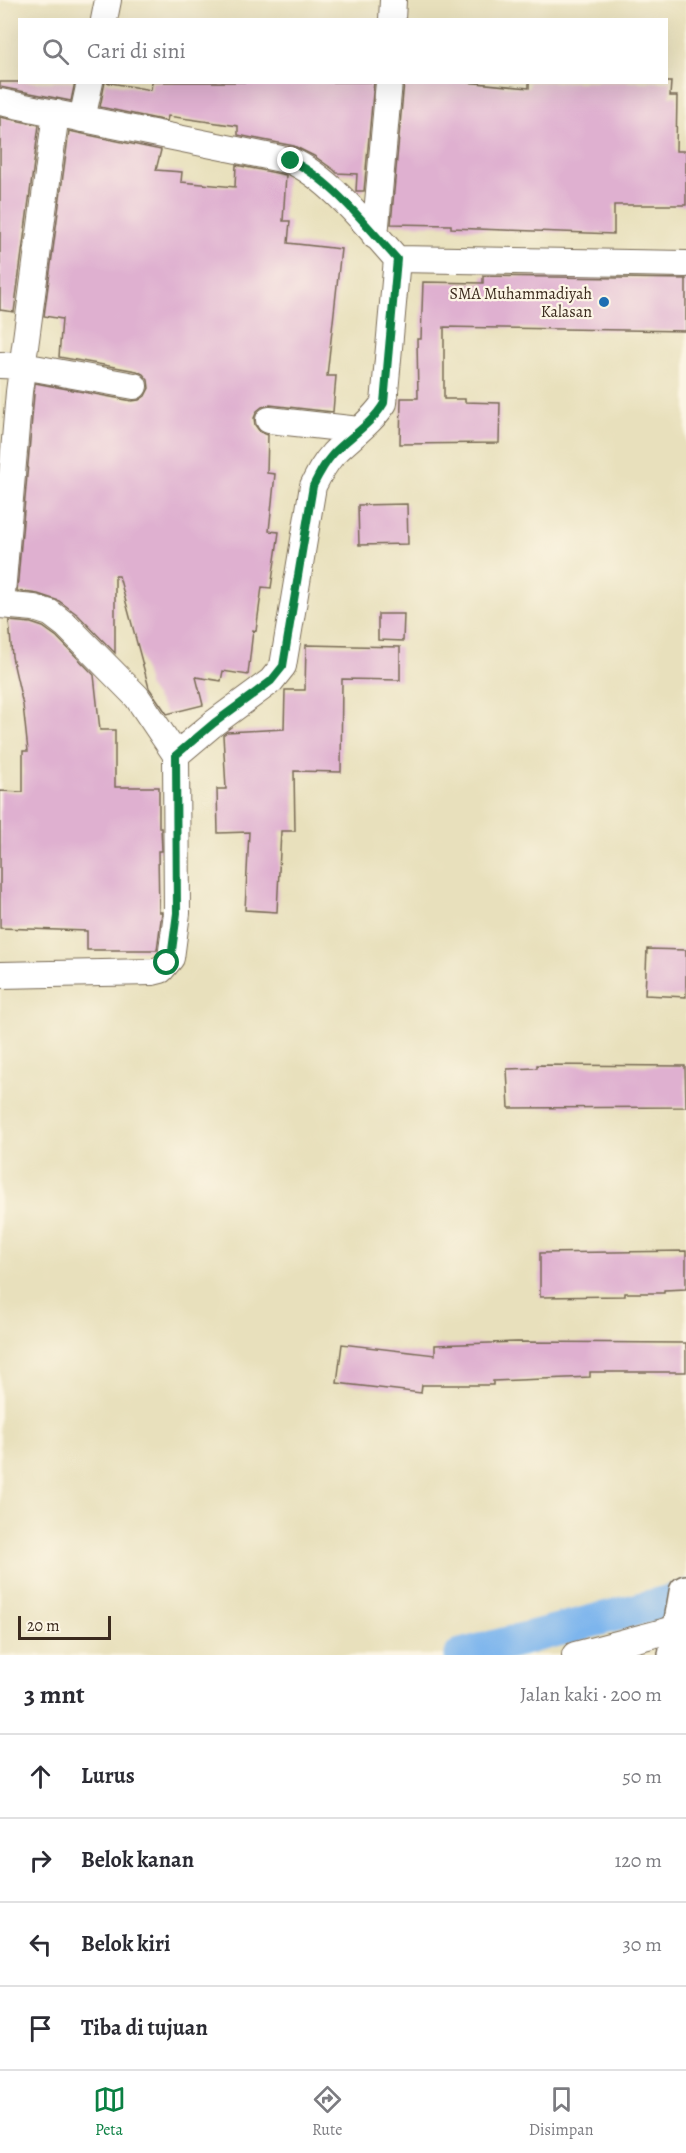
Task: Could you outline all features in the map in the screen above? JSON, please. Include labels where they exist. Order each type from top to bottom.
[{"type":"street","points":[[104,18],[108,0]]},
{"type":"street","points":[[392,18],[393,0]]},
{"type":"street","points":[[82,119],[90,84]]},
{"type":"street","points":[[375,236],[388,84]]},
{"type":"street","points":[[0,102],[291,161],[327,184],[397,259],[686,264]]},
{"type":"street","points":[[0,975],[161,970],[171,958],[177,913],[176,755],[137,697],[68,626],[42,610],[1,605],[19,392],[12,365],[56,113]]},
{"type":"street","points":[[176,755],[214,723],[271,681],[283,666],[313,486],[322,468],[384,403],[397,259]]},
{"type":"street","points":[[12,365],[134,386]]},
{"type":"street","points":[[269,420],[359,430]]},
{"type":"street","points":[[575,1655],[682,1622]]},
{"type":"building","points":[[0,82],[75,84],[71,101],[0,87]]},
{"type":"building","points":[[671,82],[670,96],[677,96],[676,151],[686,151],[686,205],[614,205],[614,234],[391,224],[404,84],[486,84],[529,88],[529,84],[668,84]]},
{"type":"building","points":[[105,84],[151,90],[152,84],[374,84],[364,191],[356,191],[357,174],[337,173],[314,156],[294,146],[238,135],[238,126],[168,116],[167,121],[100,107]]},
{"type":"building","points":[[0,117],[39,125],[14,312],[0,310]]},
{"type":"building","points":[[69,131],[161,150],[156,170],[182,172],[181,182],[235,187],[236,165],[286,175],[283,221],[290,221],[288,243],[341,249],[327,376],[336,376],[333,412],[270,405],[257,411],[254,418],[255,425],[260,432],[268,435],[267,473],[275,474],[269,531],[279,532],[271,588],[262,587],[256,631],[253,630],[248,675],[223,671],[221,681],[196,677],[203,705],[167,714],[149,688],[119,576],[115,576],[115,653],[78,615],[59,601],[38,594],[17,591],[35,383],[132,401],[145,396],[149,388],[148,380],[137,371],[59,357],[62,319],[44,316]]},
{"type":"building","points":[[483,276],[686,279],[686,331],[444,327],[444,399],[500,403],[499,443],[400,444],[401,398],[418,398],[417,339],[421,339],[423,282],[483,283]]},
{"type":"building","points":[[407,504],[408,544],[359,545],[358,505]]},
{"type":"building","points":[[378,614],[404,614],[403,641],[378,640]]},
{"type":"building","points":[[9,621],[31,623],[43,627],[57,637],[94,675],[100,730],[115,730],[115,787],[159,787],[159,828],[161,828],[162,851],[158,851],[159,912],[162,912],[157,950],[87,950],[87,931],[0,928],[0,791],[23,792],[23,751],[28,751],[23,705],[12,657]]},
{"type":"building","points":[[306,645],[400,647],[400,680],[342,679],[341,772],[294,771],[295,831],[281,831],[277,912],[245,910],[249,832],[218,833],[217,789],[226,789],[223,735],[227,732],[284,729],[285,690],[305,690]]},
{"type":"building","points":[[647,949],[686,950],[686,997],[645,995]]},
{"type":"building","points":[[537,1065],[685,1066],[686,1107],[509,1108],[507,1069],[537,1068]]},
{"type":"building","points":[[686,1251],[686,1289],[664,1290],[664,1293],[625,1293],[625,1296],[540,1297],[540,1253]]},
{"type":"building","points":[[517,1342],[686,1343],[686,1372],[590,1372],[590,1377],[493,1381],[493,1385],[422,1385],[421,1393],[337,1383],[342,1344],[435,1355],[435,1345]]},
{"type":"waterway","points":[[461,1655],[686,1597]]},
{"type":"place","name":"SMA Muhammadiyah Kalasan","points":[[604,302]]},
{"type":"route","points":[[167,963],[171,958],[177,913],[176,755],[214,723],[271,681],[283,666],[313,486],[322,468],[333,454],[374,416],[384,403],[397,259],[327,184],[291,161]]}]
